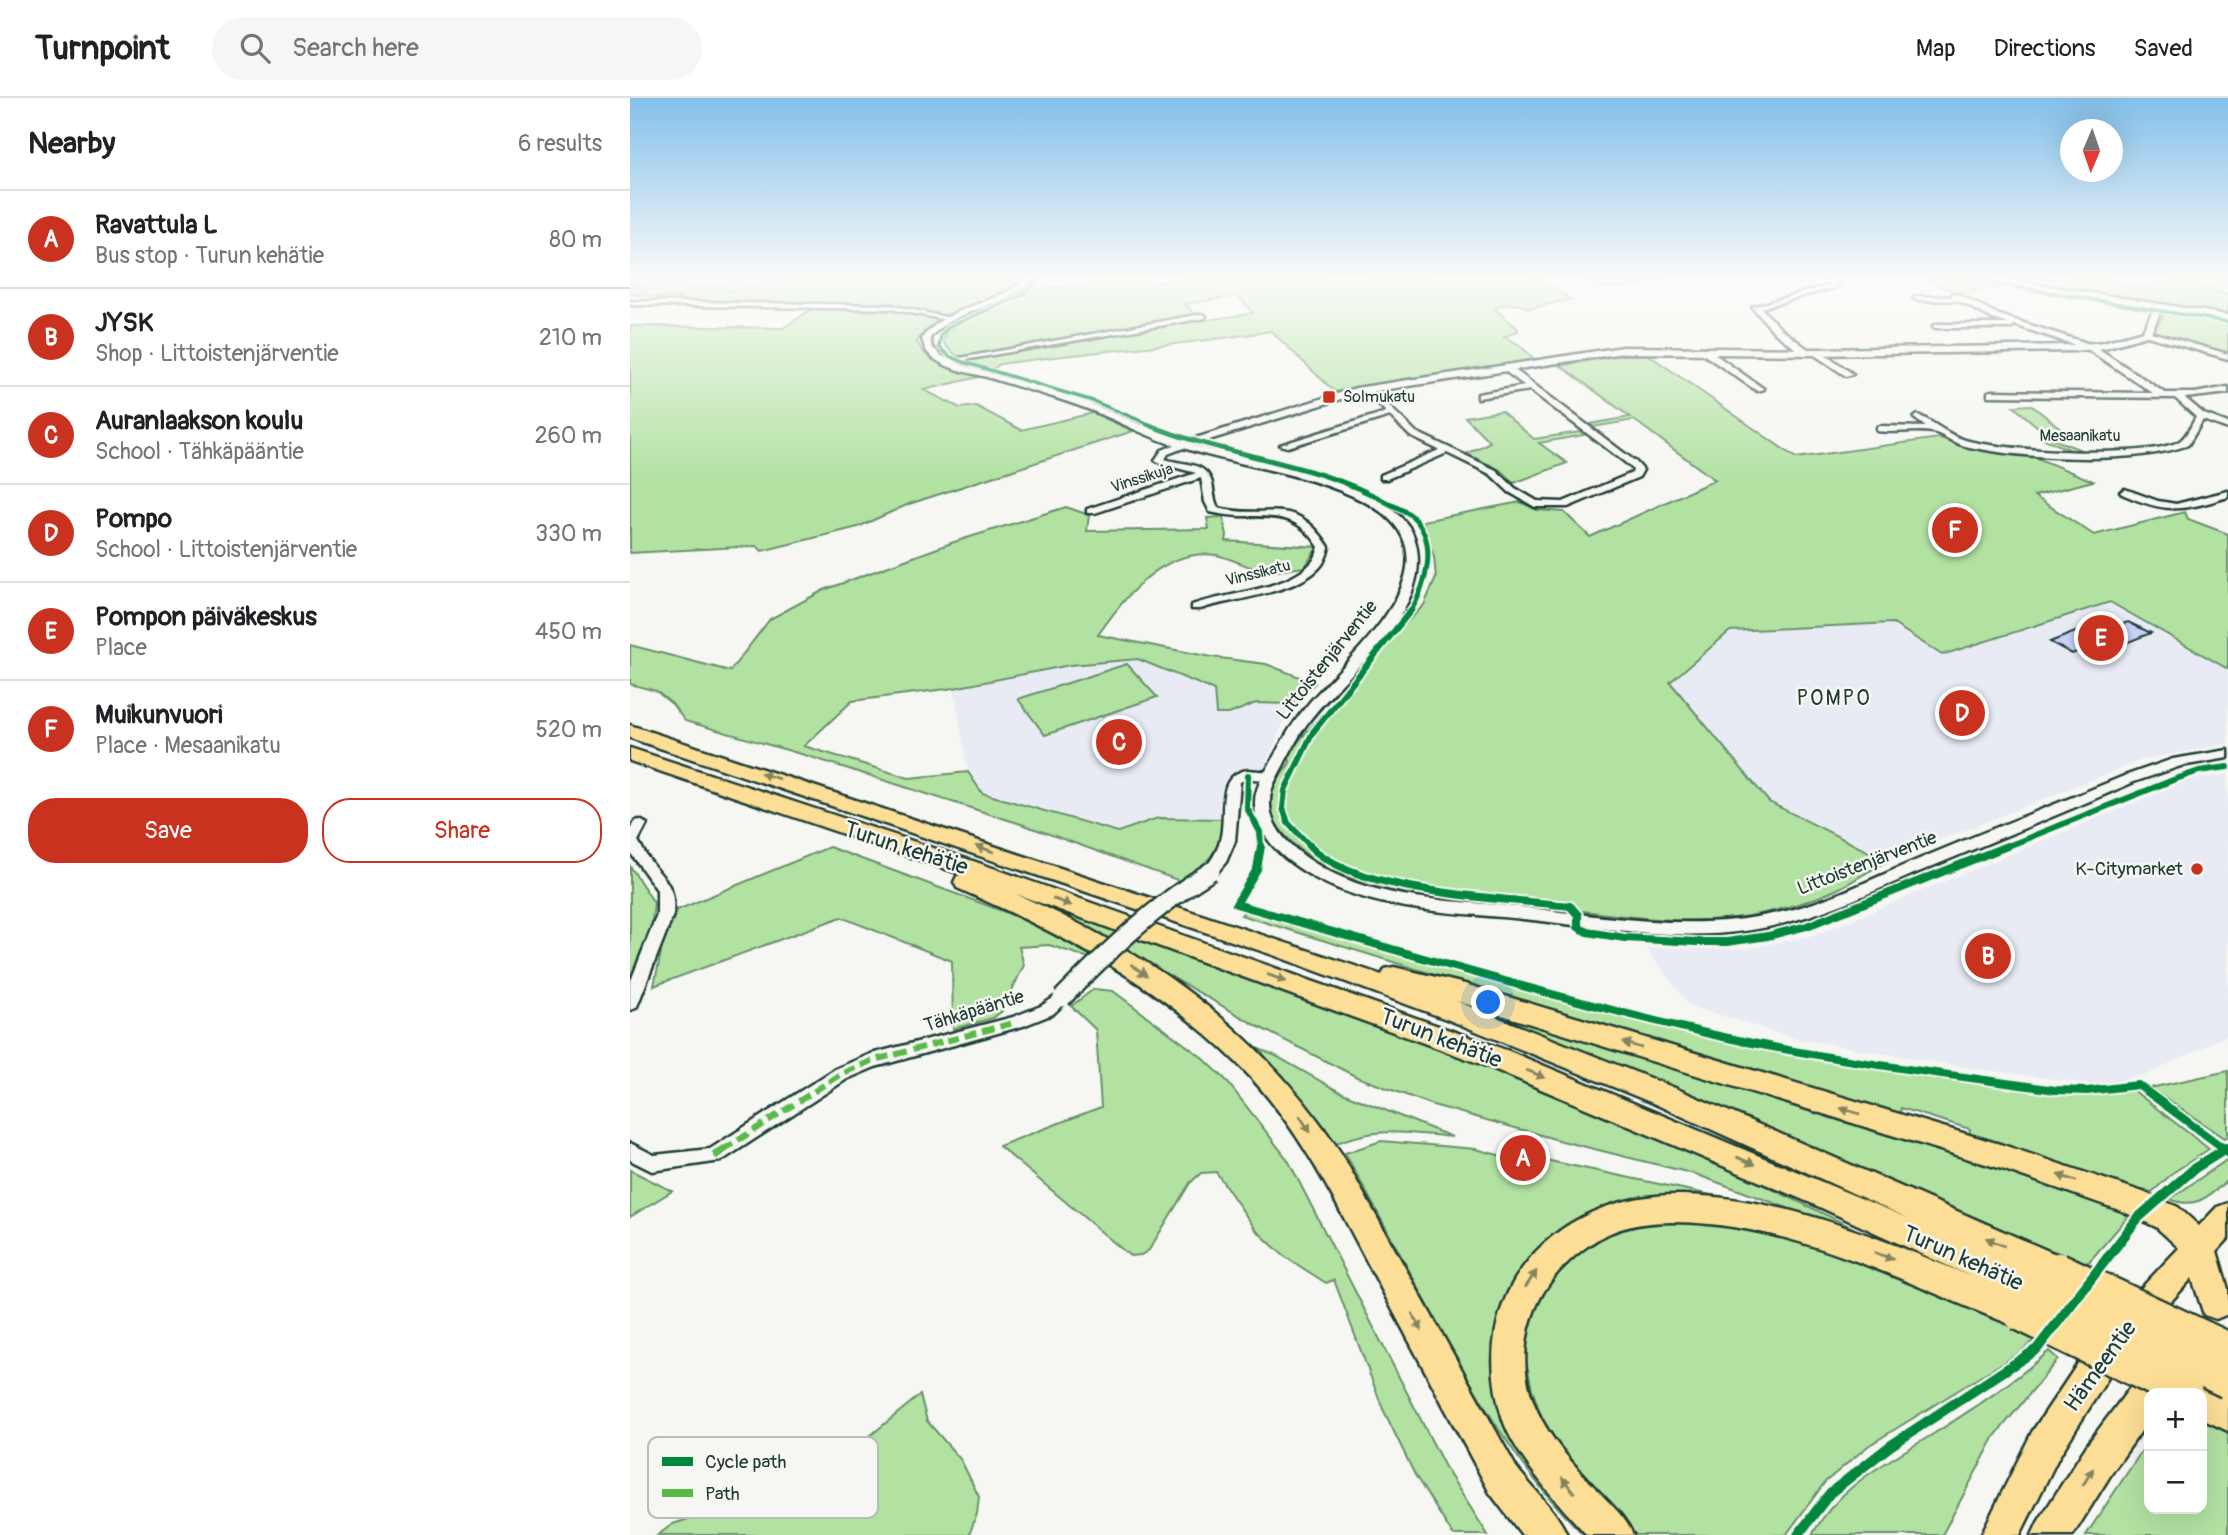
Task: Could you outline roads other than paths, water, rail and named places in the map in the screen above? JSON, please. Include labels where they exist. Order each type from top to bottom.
[{"type":"highway","name":"Turun kehätie","points":[[630,731],[1282,949],[1459,1013],[1665,1096],[2039,1292],[2228,1350]]},
{"type":"highway","name":"Turun kehätie","points":[[630,754],[968,868],[1499,1059],[1824,1195],[2228,1381]]},
{"type":"highway","points":[[858,832],[1072,930],[1128,962],[1202,1015],[1267,1077],[1297,1112],[1330,1161],[1503,1480],[1523,1508],[1548,1535]]},
{"type":"highway","points":[[1282,949],[1465,994],[2003,1157],[2132,1201],[2167,1217],[2199,1246],[2222,1297],[2141,1400],[2051,1535]]},
{"type":"highway","points":[[1614,1535],[1589,1512],[1521,1422],[1509,1365],[1512,1322],[1529,1280],[1547,1259],[1581,1231],[1626,1214],[1656,1209],[1693,1209],[1759,1219],[1832,1237],[1931,1275],[2039,1292],[2178,1388]]},
{"type":"highway","name":"Hämeentie","points":[[2000,1535],[2045,1445],[2109,1346],[2228,1217]]},
{"type":"highway","points":[[2207,1404],[2228,1414]]},
{"type":"street","points":[[928,346],[930,351],[947,362],[1037,346]]},
{"type":"street","points":[[1802,346],[1849,374]]},
{"type":"street","points":[[2087,346],[2163,396]]},
{"type":"street","points":[[1203,474],[1195,469],[1166,464],[1160,460],[1166,452],[1183,445],[1334,397],[1368,389],[1629,349],[1811,352],[2094,346]]},
{"type":"street","points":[[2191,346],[2228,357]]},
{"type":"street","points":[[1703,350],[1760,389]]},
{"type":"street","name":"Littoistenjärventie","points":[[947,362],[1087,405],[1183,445],[1302,475],[1341,488],[1398,520],[1405,527],[1415,556],[1413,576],[1399,605],[1354,663],[1305,716],[1264,791],[1262,810],[1266,825],[1277,840],[1312,870],[1351,888],[1387,897],[1453,906],[1670,928],[1699,929],[1779,919],[1835,900],[2129,779],[2178,762],[2228,754]]},
{"type":"street","points":[[1368,389],[1413,434],[1493,472],[1521,497],[1544,506],[1568,504],[1636,475],[1637,470],[1633,464],[1508,369]]},
{"type":"street","points":[[1480,396],[1532,387]]},
{"type":"street","points":[[1991,394],[2177,396],[2228,390]]},
{"type":"street","points":[[2177,396],[2201,416],[2228,426]]},
{"type":"street","points":[[1285,445],[1391,413]]},
{"type":"street","name":"Mesaanikatu","points":[[1918,418],[1936,430],[1965,443],[2038,453],[2159,450],[2185,443],[2201,416]]},
{"type":"street","points":[[1880,429],[1936,430]]},
{"type":"street","points":[[1384,477],[1447,450]]},
{"type":"street","name":"Vinssikuja","points":[[1091,511],[1203,474]]},
{"type":"street","name":"Vinssikatu","points":[[1196,607],[1302,577],[1311,571],[1325,550],[1320,538],[1308,526],[1290,515],[1227,513],[1214,510],[1203,474]]},
{"type":"street","points":[[2125,492],[2154,505],[2171,508],[2228,494]]},
{"type":"street","name":"Tähkäpääntie","points":[[630,1151],[652,1163],[714,1156],[841,1073],[871,1061],[1017,1022],[1047,1010],[1187,885],[1211,871],[1222,856],[1231,829],[1234,778],[1241,774],[1271,776]]},
{"type":"street","points":[[630,1004],[668,901],[665,887],[642,861],[631,841],[640,824]]},
{"type":"place","name":"Solmukatu","points":[[1329,397]]},
{"type":"place","name":"Muikunvuori","points":[[1955,530]]},
{"type":"place","name":"Pompon päiväkeskus","points":[[2101,638]]},
{"type":"place","name":"Pompo","points":[[1962,713]]},
{"type":"place","name":"Auranlaakson koulu","points":[[1119,742]]},
{"type":"place","name":"K-Citymarket","points":[[2197,869]]},
{"type":"place","name":"JYSK","points":[[1988,956]]},
{"type":"place","name":"Ravattula L","points":[[1523,1158]]},
{"type":"district","name":"POMPO","points":[[1834,698]]}]
